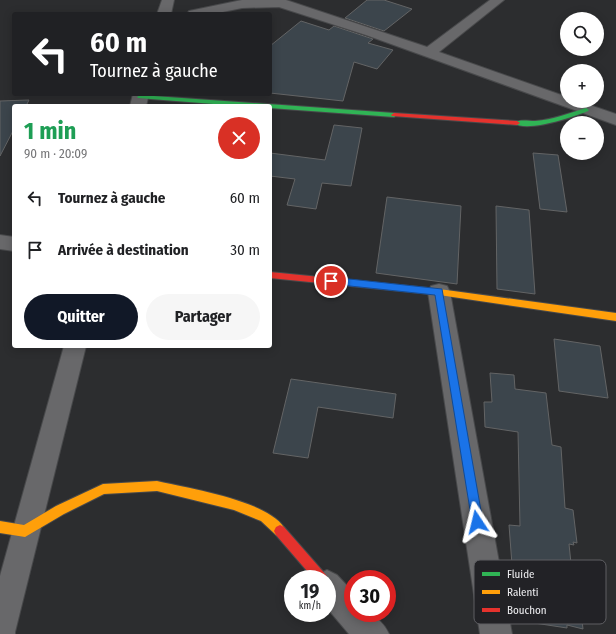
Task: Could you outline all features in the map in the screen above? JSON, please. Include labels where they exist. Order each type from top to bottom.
[{"type":"street","points":[[165,12],[168,0]]},
{"type":"street","points":[[428,53],[498,0]]},
{"type":"street","points":[[204,12],[242,4],[276,2],[371,32],[616,120]]},
{"type":"street","points":[[140,99],[217,104]]},
{"type":"street","points":[[272,108],[526,124],[560,120],[586,110]]},
{"type":"street","points":[[0,242],[12,244]]},
{"type":"street","points":[[272,274],[439,292],[616,317]]},
{"type":"street","points":[[439,292],[484,560]]},
{"type":"street","points":[[0,632],[13,529],[74,348]]},
{"type":"street","points":[[13,529],[60,510],[103,490],[157,486],[234,504],[265,517],[290,540],[315,570]]},
{"type":"street","points":[[336,595],[366,630],[373,634]]},
{"type":"street","points":[[494,624],[496,634]]},
{"type":"building","points":[[367,0],[384,0],[412,9],[384,31],[345,18]]},
{"type":"building","points":[[301,21],[329,30],[334,26],[373,39],[368,43],[393,50],[377,69],[354,62],[343,101],[272,93],[272,44]]},
{"type":"building","points":[[29,100],[27,104],[12,104],[12,133],[0,156],[0,101]]},
{"type":"building","points":[[334,125],[362,128],[351,186],[322,183],[316,209],[287,205],[295,179],[272,176],[272,153],[325,160]]},
{"type":"building","points":[[533,153],[558,155],[567,212],[540,209]]},
{"type":"building","points":[[387,197],[461,206],[457,284],[376,273]]},
{"type":"building","points":[[496,206],[529,210],[535,294],[497,289]]},
{"type":"building","points":[[554,339],[600,346],[608,398],[559,391]]},
{"type":"building","points":[[490,373],[514,375],[515,389],[546,393],[552,445],[561,447],[565,508],[573,510],[577,543],[573,542],[574,545],[569,544],[571,560],[512,560],[509,525],[520,526],[518,432],[485,427],[484,402],[492,402]]},
{"type":"building","points":[[291,379],[396,394],[393,418],[318,407],[308,458],[273,453]]},
{"type":"building","points":[[541,624],[582,624],[583,629],[567,625],[567,628]]},
{"type":"traffic: fast","points":[[140,97],[239,104]]},
{"type":"traffic: fast","points":[[272,106],[394,115]]},
{"type":"traffic: fast","points":[[517,123],[552,121],[586,110]]},
{"type":"traffic: slow","points":[[390,287],[439,292],[616,317]]},
{"type":"traffic: slow","points":[[0,527],[25,531],[60,510],[103,489],[157,486],[234,504],[265,517],[280,531]]},
{"type":"traffic: jam","points":[[394,115],[517,123]]},
{"type":"traffic: jam","points":[[272,275],[390,287]]},
{"type":"traffic: jam","points":[[280,531],[314,570]]},
{"type":"route","points":[[331,281],[439,292],[477,522]]}]
